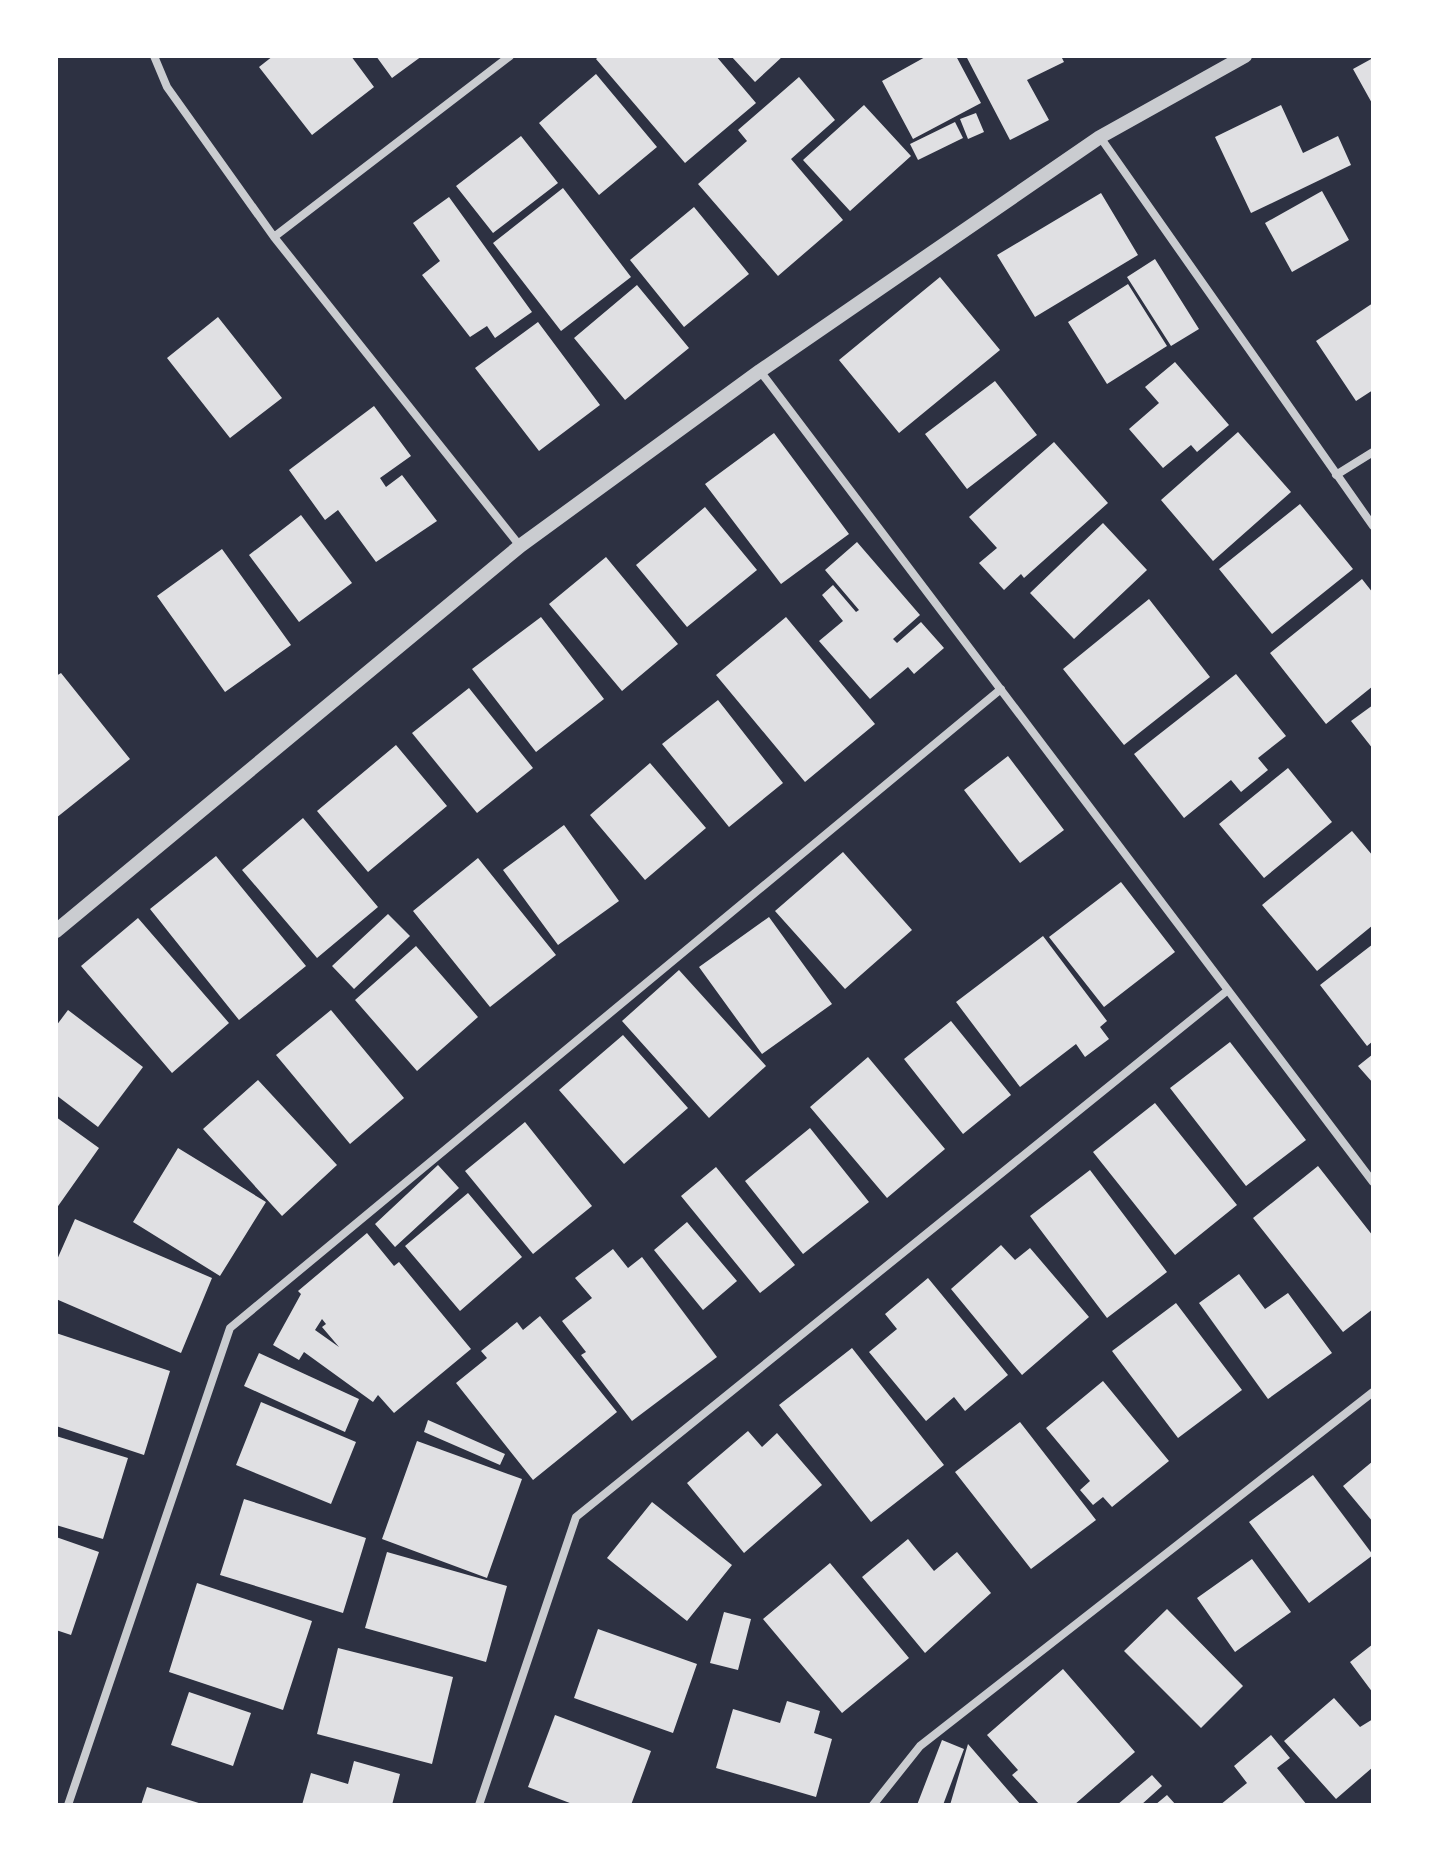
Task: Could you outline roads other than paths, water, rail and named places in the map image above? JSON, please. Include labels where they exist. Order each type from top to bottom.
[{"type":"street","points":[[154,56],[167,87],[274,237],[520,546]]},
{"type":"street","points":[[274,237],[510,56]]},
{"type":"street","points":[[56,931],[520,546],[760,371],[1100,137],[1245,56]]},
{"type":"street","points":[[1100,137],[1373,526]]},
{"type":"street","points":[[760,371],[1373,1182]]},
{"type":"street","points":[[1336,475],[1373,452]]},
{"type":"street","points":[[68,1805],[230,1328],[1001,689]]},
{"type":"street","points":[[479,1805],[576,1517],[1228,990]]},
{"type":"street","points":[[873,1805],[920,1746],[1373,1392]]}]
